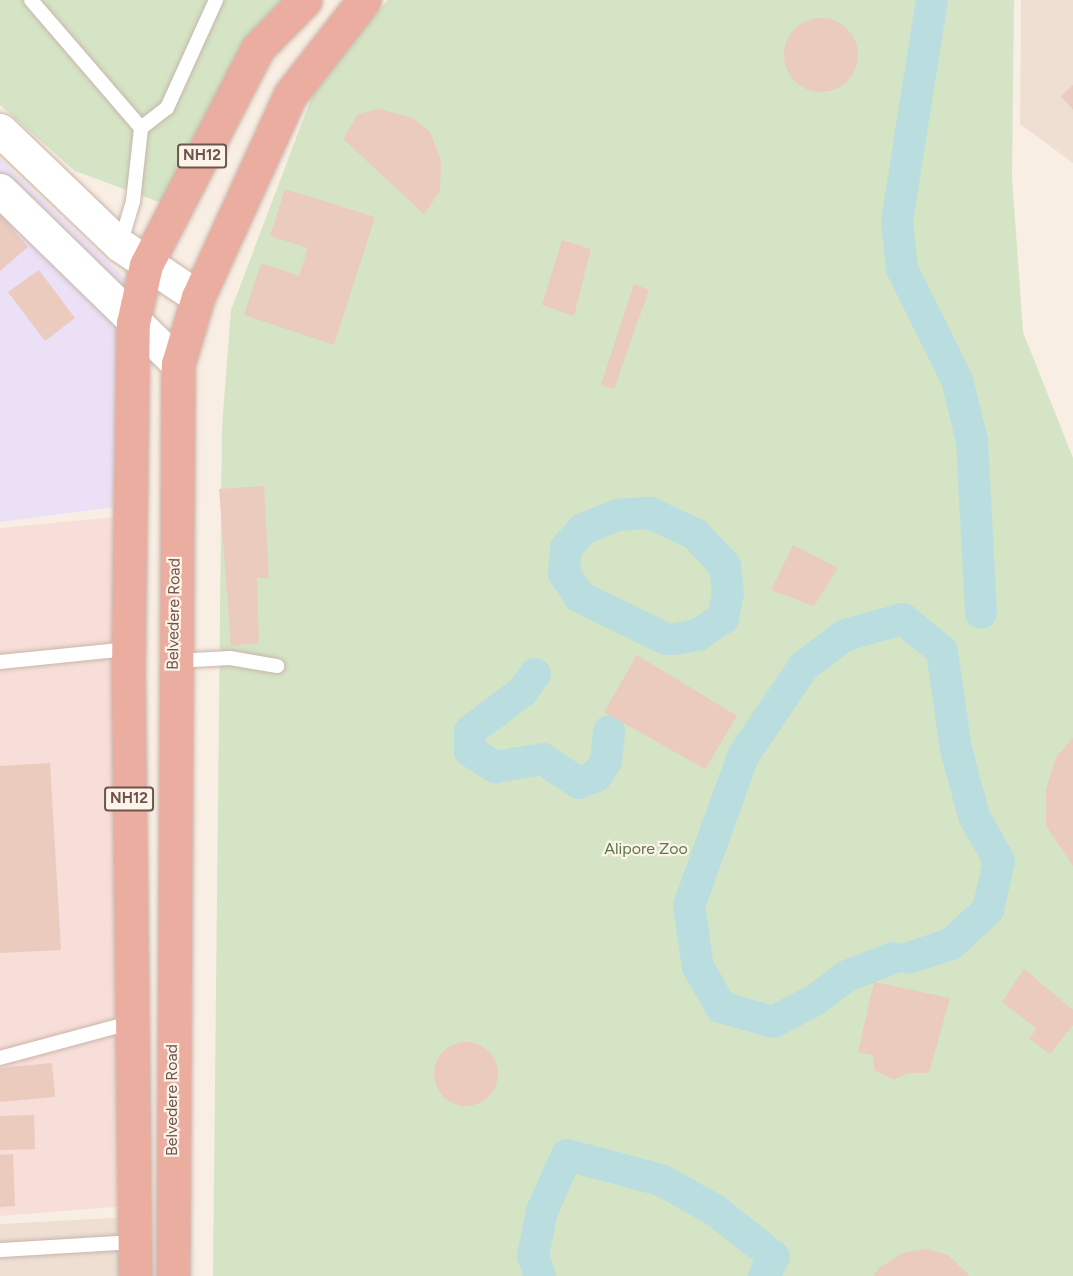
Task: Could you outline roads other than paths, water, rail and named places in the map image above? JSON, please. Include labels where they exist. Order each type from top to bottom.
[{"type":"highway","name":"NH12","points":[[135,1276],[130,1023],[129,649],[133,323],[146,265],[258,48],[305,0]]},
{"type":"highway","name":"Belvedere Road","points":[[173,1276],[173,661],[178,364],[198,297],[290,95],[364,0]]},
{"type":"main road","points":[[0,130],[120,245],[146,265],[198,297]]},
{"type":"main road","points":[[0,190],[133,323],[178,364]]},
{"type":"lane","points":[[31,0],[141,128]]},
{"type":"lane","points":[[120,245],[133,201],[141,128],[167,108],[216,0]]},
{"type":"lane","points":[[0,662],[129,649]]},
{"type":"lane","points":[[173,661],[230,658],[277,666]]},
{"type":"lane","points":[[0,1058],[130,1023]]},
{"type":"lane","points":[[0,1250],[136,1242]]},
{"type":"waterway","points":[[932,0],[897,220],[902,269],[957,380],[972,441],[981,613]]},
{"type":"waterway","points":[[666,639],[580,597],[564,573],[566,548],[583,529],[618,515],[650,513],[695,534],[725,566],[728,593],[723,618],[698,635],[675,639]]},
{"type":"waterway","points":[[893,958],[847,976],[815,1000],[773,1022],[721,1007],[698,967],[689,906],[743,756],[804,666],[845,635],[903,619],[942,651],[956,749],[974,816],[999,861],[988,910],[951,944],[909,958]]},
{"type":"waterway","points":[[535,674],[522,692],[470,731],[470,751],[495,767],[543,759],[579,783],[596,776],[606,761],[609,731]]},
{"type":"waterway","points":[[540,1276],[533,1256],[542,1211],[567,1155],[661,1180],[715,1210],[774,1257],[764,1276]]},
{"type":"park label","name":"Alipore Zoo","points":[[646,849]]}]
